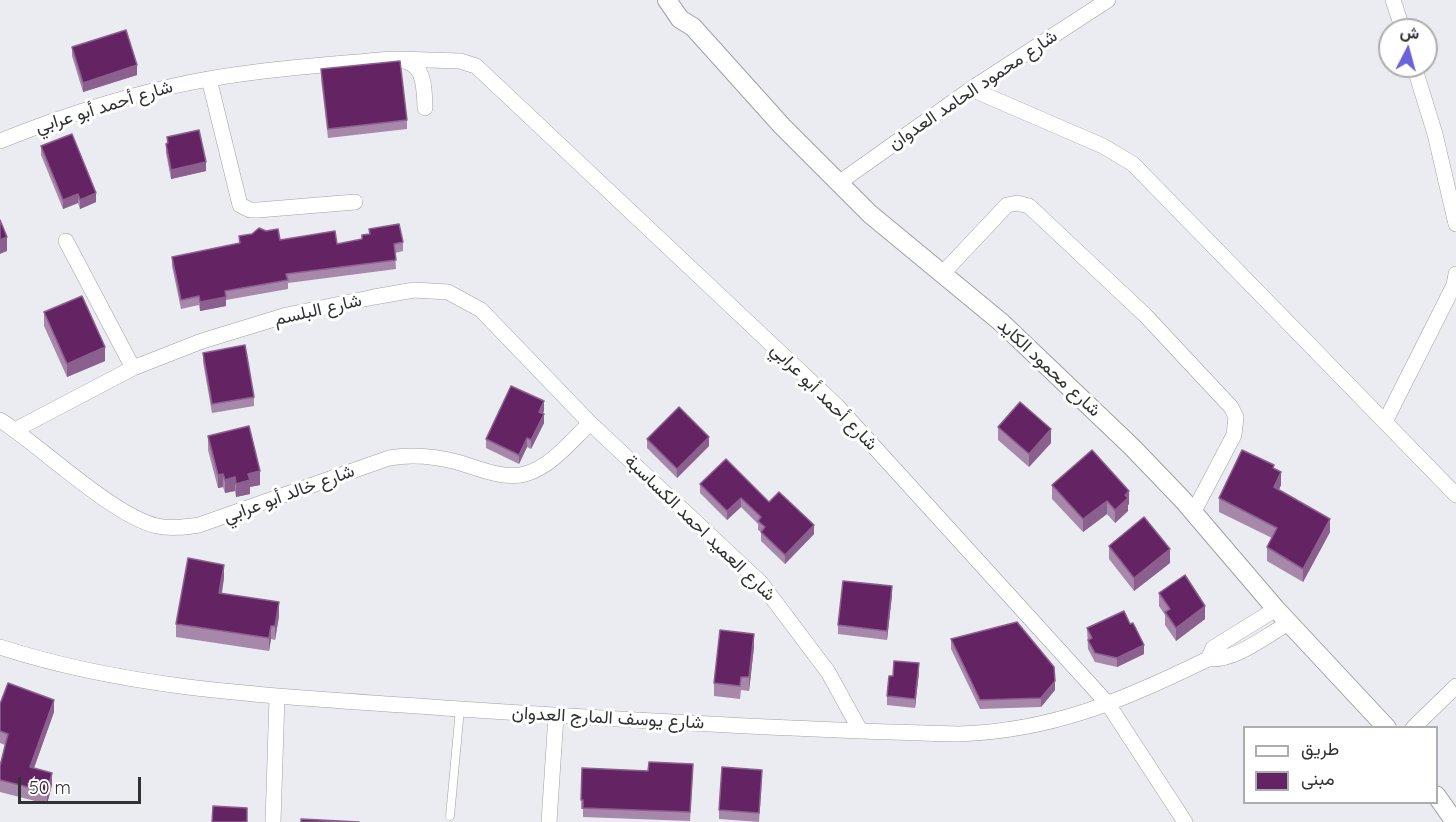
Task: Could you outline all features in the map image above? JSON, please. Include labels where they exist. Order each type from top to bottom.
[{"type":"street","name":"شارع محمود الكايد","points":[[667,0],[680,19],[693,27],[782,126],[888,230],[1002,323],[1082,396],[1193,513],[1276,609],[1385,726]]},
{"type":"street","name":"شارع محمود الكايد","points":[[683,0],[693,27]]},
{"type":"street","name":"شارع محمود الحامد العدوان","points":[[840,182],[971,89],[1108,0]]},
{"type":"street","points":[[1393,0],[1398,18]]},
{"type":"street","points":[[398,59],[406,59],[417,67],[424,80],[425,108]]},
{"type":"street","name":"شارع أحمد أبو عرابي","points":[[0,141],[57,119],[119,100],[209,79],[398,59],[460,61],[476,66],[837,406],[1108,704],[1185,822]]},
{"type":"street","points":[[1418,78],[1435,134],[1456,224]]},
{"type":"street","points":[[209,79],[240,205],[250,210],[258,210],[355,202]]},
{"type":"street","points":[[971,89],[1103,147],[1133,164],[1456,495]]},
{"type":"street","points":[[942,274],[1007,205],[1023,203],[1029,206],[1145,315],[1231,407],[1236,417],[1234,435],[1193,513]]},
{"type":"street","points":[[66,241],[133,368]]},
{"type":"street","points":[[1385,422],[1454,285],[1456,274]]},
{"type":"street","name":"شارع البلسم","points":[[15,430],[133,368],[202,341],[287,315],[414,290],[440,291],[464,299],[481,310],[590,423]]},
{"type":"street","name":"شارع خالد أبو عرابي","points":[[0,420],[123,510],[158,526],[176,528],[199,525],[389,458],[406,455],[446,460],[507,476],[525,474],[554,458],[590,423]]},
{"type":"street","name":"شارع العميد احمد الكساسبة","points":[[590,423],[761,583],[828,672],[860,730]]},
{"type":"street","name":"شارع يوسف المارج العدوان","points":[[1208,659],[1213,648],[1276,609]]},
{"type":"street","name":"شارع يوسف المارج العدوان","points":[[0,647],[119,676],[277,697],[556,716],[860,730],[991,733],[1038,726],[1108,704],[1208,659],[1221,660],[1289,623]]},
{"type":"street","points":[[1415,726],[1456,686]]},
{"type":"street","points":[[273,822],[277,697]]},
{"type":"street","points":[[549,822],[556,716]]},
{"type":"street","points":[[1438,796],[1455,822]]},
{"type":"lane","points":[[450,816],[460,709]]},
{"type":"building","points":[[126,30],[137,65],[83,83],[72,47]]},
{"type":"building","points":[[400,61],[407,120],[328,129],[321,69]]},
{"type":"building","points":[[199,130],[206,162],[171,170],[166,144],[168,143],[167,137]]},
{"type":"building","points":[[72,134],[96,193],[80,200],[78,194],[63,200],[41,146]]},
{"type":"building","points":[[0,220],[7,237],[0,240]]},
{"type":"building","points":[[399,224],[403,242],[394,244],[396,260],[286,274],[288,280],[225,291],[226,297],[200,302],[199,296],[181,300],[172,257],[240,243],[239,236],[252,234],[259,228],[266,231],[278,229],[280,240],[335,231],[337,244],[362,239],[362,235],[370,234],[369,229]]},
{"type":"building","points":[[82,296],[105,347],[67,364],[44,312]]},
{"type":"building","points":[[245,345],[254,397],[212,404],[203,353]]},
{"type":"building","points":[[511,386],[544,401],[539,412],[544,414],[531,440],[527,438],[519,455],[486,439]]},
{"type":"building","points":[[1020,402],[1051,429],[1029,454],[998,427]]},
{"type":"building","points":[[679,407],[709,437],[677,469],[647,439]]},
{"type":"building","points":[[249,426],[260,471],[248,474],[250,480],[236,484],[235,477],[225,480],[223,474],[218,475],[208,436]]},
{"type":"building","points":[[1092,450],[1129,491],[1125,495],[1128,498],[1115,510],[1107,501],[1083,519],[1052,485]]},
{"type":"building","points":[[1242,450],[1274,465],[1273,468],[1281,472],[1274,487],[1330,519],[1303,569],[1267,547],[1277,528],[1219,498]]},
{"type":"building","points":[[726,459],[769,502],[779,492],[814,525],[785,555],[761,532],[765,527],[758,521],[761,517],[741,498],[727,511],[700,484]]},
{"type":"building","points":[[1144,517],[1170,549],[1134,578],[1109,546]]},
{"type":"building","points":[[188,558],[224,565],[219,593],[279,602],[275,626],[271,626],[269,638],[176,624]]},
{"type":"building","points":[[1185,575],[1205,606],[1176,628],[1165,612],[1170,609],[1159,593]]},
{"type":"building","points":[[843,581],[892,586],[887,631],[838,625]]},
{"type":"building","points":[[1124,611],[1144,645],[1117,658],[1095,653],[1088,640],[1092,638],[1087,628]]},
{"type":"building","points":[[1017,622],[1054,667],[1055,681],[1041,698],[980,700],[951,639]]},
{"type":"building","points":[[720,630],[754,634],[749,677],[741,677],[740,686],[714,683]]},
{"type":"building","points":[[894,661],[919,663],[915,699],[887,696],[889,676],[893,676]]},
{"type":"building","points":[[8,683],[54,700],[30,767],[52,773],[47,792],[0,780],[0,766],[8,734],[0,731],[0,704]]},
{"type":"building","points":[[649,762],[693,764],[690,812],[583,808],[582,768],[648,771]]},
{"type":"building","points":[[722,767],[762,770],[759,813],[719,810]]},
{"type":"building","points":[[213,806],[247,808],[247,822],[212,822]]},
{"type":"building","points":[[301,819],[359,822],[301,822]]}]
